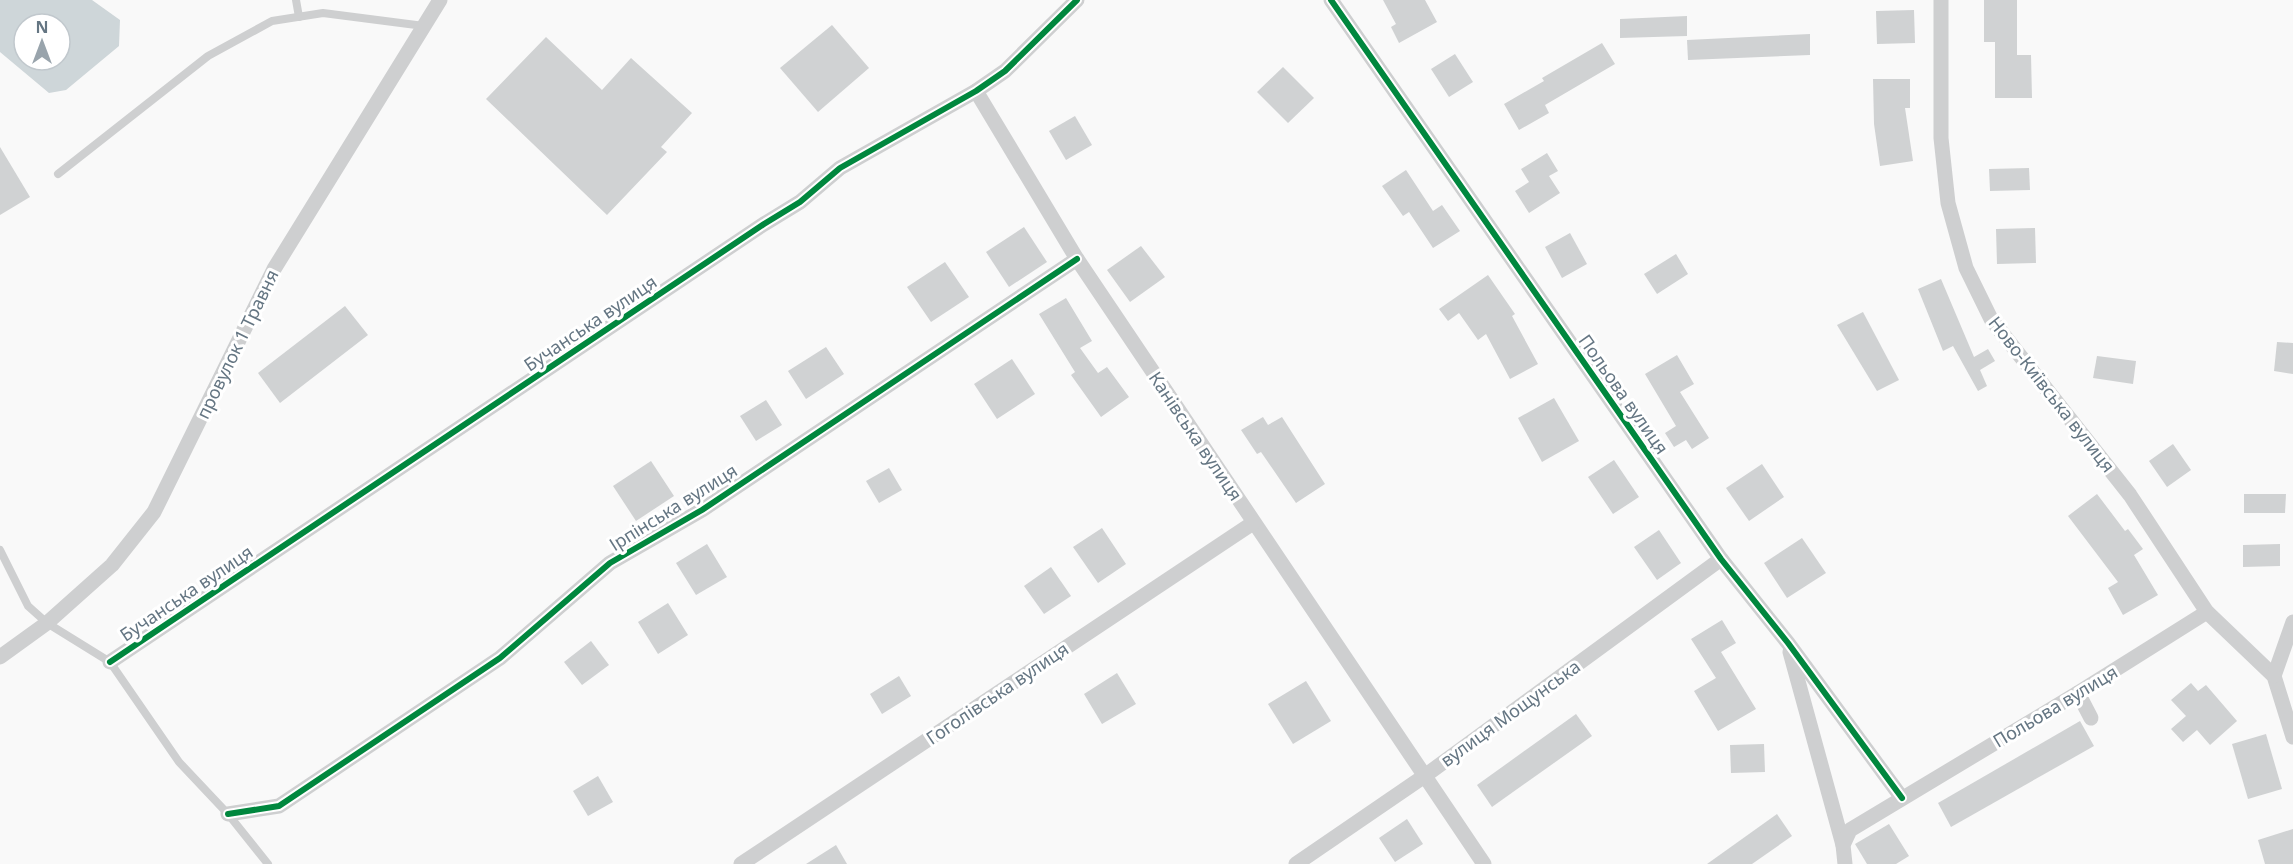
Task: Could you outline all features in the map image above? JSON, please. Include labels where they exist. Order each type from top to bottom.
[{"type":"street","name":"провулок 1 Травня","points":[[0,657],[47,623],[112,566],[154,512],[274,269],[440,0]]},
{"type":"street","name":"Бучанська вулиця","points":[[110,662],[800,202],[840,168],[976,91],[1005,71],[1077,0]]},
{"type":"street","name":"Польова вулиця","points":[[1331,0],[1721,559],[1788,643],[1902,798]]},
{"type":"street","name":"Ново-Київська вулиця","points":[[1941,0],[1941,138],[1948,203],[1966,268],[1991,319],[2130,495],[2207,612],[2274,676],[2293,737]]},
{"type":"street","name":"Канівська вулиця","points":[[976,91],[1077,259],[1484,864]]},
{"type":"street","name":"Ірпінська вулиця","points":[[228,814],[279,806],[500,658],[610,563],[702,510],[1077,259]]},
{"type":"street","name":"Гоголівська вулиця","points":[[741,864],[1253,523]]},
{"type":"street","name":"вулиця Мощунська","points":[[1296,864],[1426,775],[1721,559]]},
{"type":"street","name":"Польова вулиця","points":[[1843,845],[1850,830],[2078,693],[2207,612]]},
{"type":"street","points":[[2274,676],[2293,622]]},
{"type":"street","points":[[1788,643],[1843,845],[1845,864]]},
{"type":"street","points":[[2078,693],[2091,718]]},
{"type":"lane","points":[[296,0],[299,17]]},
{"type":"lane","points":[[58,174],[208,56],[272,21],[323,13],[424,26]]},
{"type":"lane","points":[[0,550],[28,606],[47,623],[110,662],[179,762],[228,814],[268,864]]},
{"type":"shaded area","points":[[0,0],[92,0],[120,20],[119,46],[66,90],[49,93],[24,72],[72,72],[72,12],[12,12],[12,62],[0,52]]},
{"type":"building","points":[[1383,0],[1425,0],[1437,22],[1399,43],[1391,27],[1396,24]]},
{"type":"building","points":[[1984,0],[2017,0],[2017,55],[2031,55],[2032,98],[1995,98],[1995,42],[1984,42]]},
{"type":"building","points":[[1914,10],[1915,43],[1877,44],[1876,11]]},
{"type":"building","points":[[1687,16],[1687,36],[1620,38],[1620,19]]},
{"type":"building","points":[[832,25],[869,68],[818,112],[780,68]]},
{"type":"building","points":[[1810,34],[1810,55],[1688,60],[1687,40]]},
{"type":"building","points":[[546,37],[602,90],[631,58],[692,113],[661,147],[667,152],[607,215],[486,99]]},
{"type":"building","points":[[1602,43],[1615,64],[1545,105],[1549,113],[1519,130],[1504,104],[1544,81],[1542,78]]},
{"type":"building","points":[[1455,54],[1473,82],[1449,97],[1431,69]]},
{"type":"building","points":[[1283,67],[1314,98],[1288,123],[1257,92]]},
{"type":"building","points":[[1873,79],[1910,79],[1910,108],[1905,108],[1913,161],[1880,166],[1874,124]]},
{"type":"building","points":[[1075,116],[1092,145],[1066,160],[1049,131]]},
{"type":"building","points":[[0,147],[30,197],[0,215]]},
{"type":"building","points":[[1547,153],[1558,171],[1549,176],[1560,193],[1529,213],[1515,191],[1529,182],[1521,169]]},
{"type":"building","points":[[2029,168],[2030,190],[1990,191],[1989,169]]},
{"type":"building","points":[[1406,170],[1433,211],[1442,205],[1460,231],[1433,248],[1409,212],[1403,216],[1382,186]]},
{"type":"building","points":[[1024,227],[1047,262],[1009,287],[986,252]]},
{"type":"building","points":[[2035,228],[2036,263],[1997,264],[1996,229]]},
{"type":"building","points":[[1570,233],[1587,264],[1562,278],[1545,247]]},
{"type":"building","points":[[1141,246],[1165,277],[1130,302],[1107,270]]},
{"type":"building","points":[[1676,254],[1688,274],[1657,294],[1644,274]]},
{"type":"building","points":[[945,262],[969,297],[931,322],[907,287]]},
{"type":"building","points":[[1488,275],[1515,314],[1512,316],[1538,364],[1510,379],[1486,334],[1478,340],[1459,313],[1448,321],[1439,309]]},
{"type":"building","points":[[1941,279],[1974,357],[1988,349],[1995,361],[1980,370],[1987,386],[1978,391],[1953,346],[1943,351],[1918,289]]},
{"type":"building","points":[[1066,298],[1092,341],[1080,348],[1098,373],[1107,367],[1129,397],[1101,417],[1071,375],[1075,372],[1039,314]]},
{"type":"building","points":[[345,306],[368,335],[280,403],[258,373]]},
{"type":"building","points":[[1863,312],[1899,380],[1877,391],[1837,325]]},
{"type":"building","points":[[2277,342],[2293,343],[2293,374],[2274,371]]},
{"type":"building","points":[[826,347],[844,374],[806,399],[788,371]]},
{"type":"building","points":[[1677,355],[1694,384],[1680,392],[1709,438],[1692,449],[1686,440],[1674,447],[1665,433],[1676,426],[1645,374]]},
{"type":"building","points":[[2097,356],[2136,361],[2133,384],[2093,378]]},
{"type":"building","points":[[1012,359],[1035,394],[997,419],[974,384]]},
{"type":"building","points":[[1554,398],[1579,441],[1542,462],[1518,418]]},
{"type":"building","points":[[766,400],[782,425],[756,441],[740,416]]},
{"type":"building","points":[[1263,417],[1268,425],[1282,417],[1325,484],[1296,503],[1261,452],[1257,454],[1241,430]]},
{"type":"building","points":[[2173,444],[2191,470],[2167,487],[2149,461]]},
{"type":"building","points":[[1614,460],[1639,497],[1613,514],[1588,477]]},
{"type":"building","points":[[651,461],[674,496],[636,521],[613,486]]},
{"type":"building","points":[[1762,464],[1784,497],[1749,521],[1726,488]]},
{"type":"building","points":[[889,468],[902,490],[879,503],[866,481]]},
{"type":"building","points":[[2097,494],[2125,531],[2128,529],[2143,549],[2134,555],[2158,595],[2123,615],[2108,588],[2118,582],[2068,516]]},
{"type":"building","points":[[2244,494],[2286,494],[2285,513],[2244,513]]},
{"type":"building","points":[[1102,528],[1126,564],[1098,583],[1073,547]]},
{"type":"building","points":[[1659,530],[1681,563],[1657,580],[1634,547]]},
{"type":"building","points":[[1802,538],[1826,573],[1787,598],[1764,563]]},
{"type":"building","points":[[707,544],[727,577],[696,595],[676,563]]},
{"type":"building","points":[[2280,544],[2280,566],[2243,567],[2243,545]]},
{"type":"building","points":[[1051,567],[1071,596],[1044,614],[1024,586]]},
{"type":"building","points":[[668,603],[688,635],[658,654],[638,622]]},
{"type":"building","points":[[1722,620],[1736,643],[1721,652],[1756,709],[1718,731],[1694,691],[1716,678],[1691,639]]},
{"type":"building","points":[[591,641],[609,665],[582,685],[564,662]]},
{"type":"building","points":[[1117,673],[1136,704],[1102,724],[1084,694]]},
{"type":"building","points":[[899,676],[911,696],[882,714],[870,694]]},
{"type":"building","points":[[1306,681],[1331,721],[1293,744],[1268,704]]},
{"type":"building","points":[[2191,683],[2198,691],[2206,685],[2237,721],[2210,745],[2197,730],[2183,742],[2171,729],[2186,716],[2171,700]]},
{"type":"building","points":[[1576,714],[1592,736],[1492,807],[1477,785]]},
{"type":"building","points":[[2080,721],[2094,746],[1951,827],[1938,803]]},
{"type":"building","points":[[2266,734],[2282,789],[2248,799],[2232,744]]},
{"type":"building","points":[[1764,744],[1765,772],[1731,773],[1730,745]]},
{"type":"building","points":[[598,776],[613,802],[588,816],[573,791]]},
{"type":"building","points":[[1777,814],[1792,836],[1752,864],[1707,864]]},
{"type":"building","points":[[1407,819],[1423,844],[1395,862],[1379,838]]},
{"type":"building","points":[[1889,824],[1909,856],[1896,864],[1867,864],[1855,844]]},
{"type":"building","points":[[2293,829],[2293,864],[2265,864],[2258,840]]},
{"type":"building","points":[[836,845],[847,864],[806,864]]},
{"type":"cycle path","points":[[110,662],[800,202],[840,168],[976,91],[1005,71],[1077,0]]},
{"type":"cycle path","points":[[1331,0],[1721,559],[1788,643],[1902,798]]},
{"type":"cycle path","points":[[228,814],[279,806],[500,658],[610,563],[702,510],[1077,259]]}]
